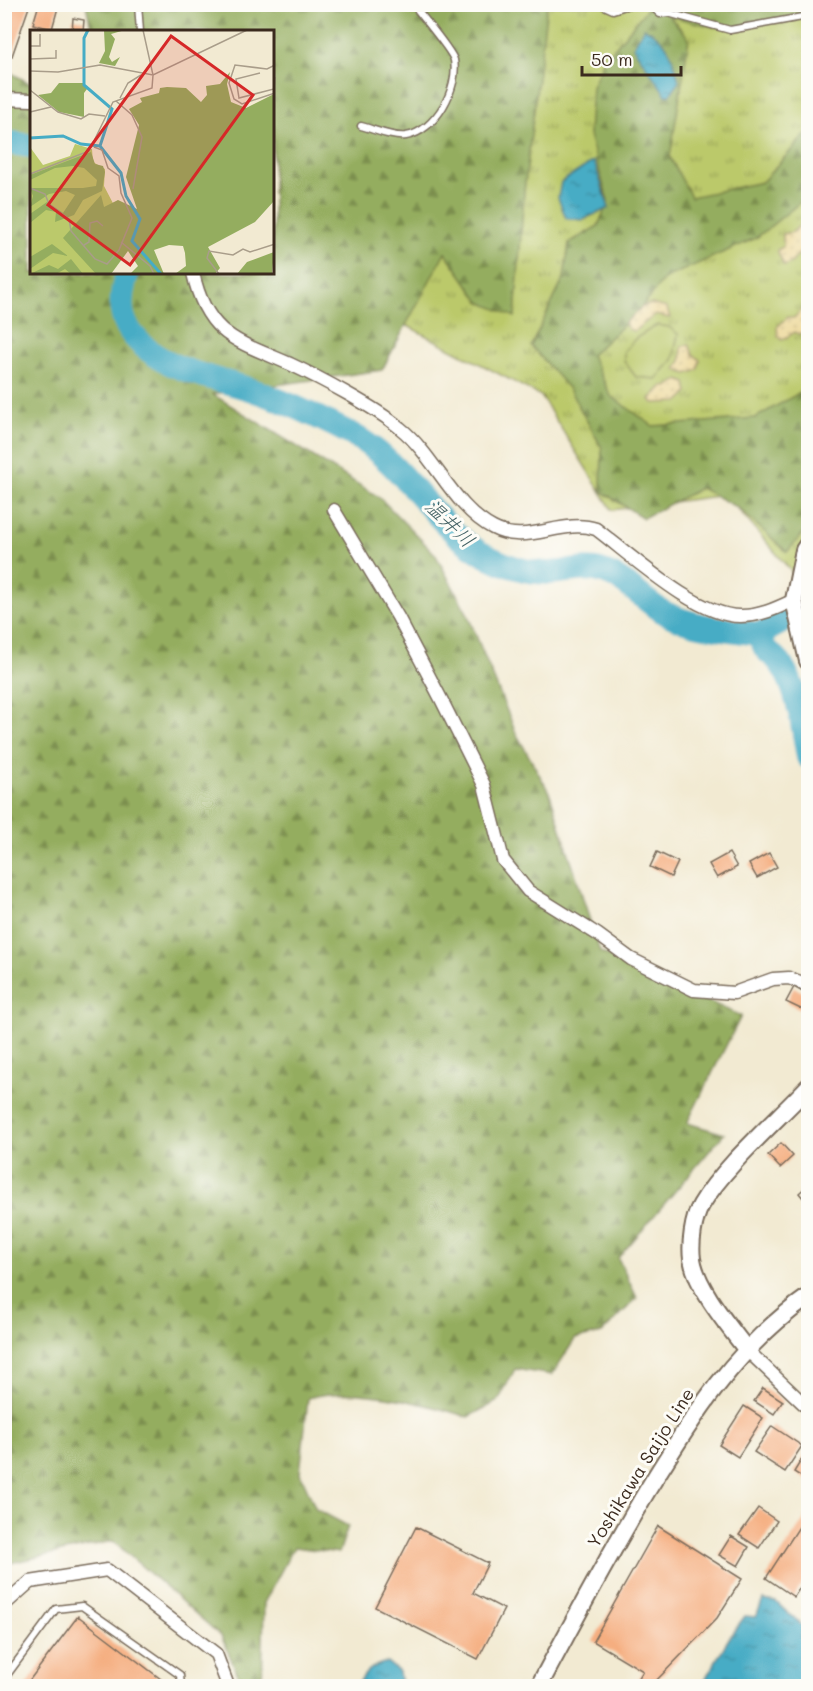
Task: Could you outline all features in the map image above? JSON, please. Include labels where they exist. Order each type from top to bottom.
[{"type":"main road","points":[[808,544],[804,550],[794,600],[808,661]]},
{"type":"main road","points":[[746,1349],[711,1301],[692,1259],[694,1226],[699,1208],[715,1184],[808,1087]]},
{"type":"main road","name":"Yoshikawa Saijo Line","points":[[539,1686],[603,1564],[670,1453],[730,1366],[778,1318],[808,1297]]},
{"type":"street","points":[[4,99],[30,100]]},
{"type":"street","points":[[193,274],[197,293],[207,314],[226,334],[246,347],[291,365],[384,416],[417,443],[467,506],[493,528],[522,535],[574,525],[596,529],[694,601],[724,614],[740,617],[762,614],[794,600]]},
{"type":"street","points":[[334,510],[398,617],[446,709],[484,785],[502,860],[528,891],[632,959],[694,990],[734,993],[773,979],[789,978],[808,985]]},
{"type":"street","points":[[746,1349],[808,1408]]},
{"type":"street","points":[[4,1605],[30,1582],[107,1570],[216,1654],[228,1686]]},
{"type":"lane","points":[[138,4],[140,30]]},
{"type":"lane","points":[[361,126],[405,136],[423,129],[439,113],[454,83],[454,58],[413,4]]},
{"type":"lane","points":[[600,4],[613,10],[632,4]]},
{"type":"lane","points":[[649,4],[660,14],[668,13],[730,30],[808,16]]},
{"type":"lane","points":[[4,1679],[56,1609],[81,1605],[180,1675],[182,1686]]},
{"type":"green space","points":[[663,4],[808,5],[808,16],[742,27],[714,27],[669,16],[689,38],[670,157],[691,197],[762,182],[808,132],[808,196],[756,238],[665,278],[637,313],[591,355],[611,396],[653,426],[755,418],[808,388],[808,528],[787,552],[738,508],[701,488],[643,518],[601,491],[602,448],[569,389],[531,346],[564,278],[569,243],[598,226],[608,201],[589,135],[592,87],[603,62],[650,5],[657,5],[661,8]]},
{"type":"green space","points":[[86,5],[547,5],[524,192],[515,317],[480,302],[445,252],[382,370],[212,394],[379,497],[435,554],[466,611],[516,733],[550,794],[600,952],[741,1016],[687,1123],[724,1134],[618,1258],[637,1298],[602,1333],[575,1339],[552,1375],[515,1369],[498,1401],[468,1417],[388,1397],[346,1394],[308,1398],[300,1473],[316,1509],[348,1526],[339,1553],[294,1547],[264,1603],[262,1686],[243,1686],[221,1636],[113,1541],[5,1564],[4,69],[30,83],[30,274],[274,274],[274,30],[92,30]]},
{"type":"green space","points":[[157,5],[808,5],[808,573],[797,578],[726,495],[612,510],[541,396],[337,289],[274,30],[264,30]]},
{"type":"green space","points":[[657,325],[669,327],[678,334],[673,360],[656,379],[636,377],[624,361],[624,351],[636,338]]},
{"type":"sand","points":[[805,220],[808,221],[808,244],[791,263],[784,266],[777,250],[783,247],[783,234],[793,232]]},
{"type":"sand","points":[[651,304],[667,308],[670,318],[655,315],[634,331],[628,329],[625,323],[642,307]]},
{"type":"sand","points":[[804,307],[808,308],[808,331],[799,334],[795,332],[782,340],[778,336],[777,327],[788,317],[794,318]]},
{"type":"sand","points":[[689,345],[693,354],[700,360],[698,370],[687,374],[676,370],[681,361],[682,346]]},
{"type":"sand","points":[[679,380],[686,383],[688,393],[678,402],[653,403],[650,399],[663,386],[667,387]]},
{"type":"water","points":[[644,28],[659,37],[672,56],[679,81],[670,95],[666,95],[633,47]]},
{"type":"water","points":[[594,161],[609,208],[582,220],[566,218],[558,198],[561,182]]},
{"type":"water","points":[[763,1600],[776,1602],[803,1627],[801,1637],[808,1650],[808,1686],[701,1686],[731,1635],[745,1616],[756,1617]]},
{"type":"water","points":[[387,1662],[399,1672],[401,1686],[357,1686],[369,1670]]},
{"type":"building","points":[[4,4],[30,4],[12,56],[4,54]]},
{"type":"building","points":[[39,4],[59,4],[52,29],[33,24]]},
{"type":"building","points":[[73,18],[84,20],[83,30],[72,30]]},
{"type":"building","points":[[657,852],[678,862],[671,877],[650,867]]},
{"type":"building","points":[[729,853],[737,867],[717,878],[709,864]]},
{"type":"building","points":[[769,853],[777,867],[757,878],[749,864]]},
{"type":"building","points":[[794,987],[808,995],[807,1012],[786,1002]]},
{"type":"building","points":[[781,1143],[793,1156],[780,1168],[768,1155]]},
{"type":"building","points":[[808,1185],[808,1204],[799,1193]]},
{"type":"building","points":[[763,1388],[783,1401],[774,1414],[754,1401]]},
{"type":"building","points":[[744,1406],[763,1418],[738,1457],[719,1445]]},
{"type":"building","points":[[772,1426],[802,1446],[785,1472],[754,1452]]},
{"type":"building","points":[[808,1449],[808,1481],[794,1472]]},
{"type":"building","points":[[758,1508],[777,1521],[759,1548],[739,1535]]},
{"type":"building","points":[[808,1513],[808,1575],[794,1597],[766,1578]]},
{"type":"building","points":[[658,1526],[742,1579],[717,1618],[651,1686],[634,1686],[643,1671],[593,1641]]},
{"type":"building","points":[[416,1527],[488,1563],[473,1593],[504,1609],[478,1659],[375,1607]]},
{"type":"building","points":[[731,1536],[749,1547],[738,1566],[719,1555]]},
{"type":"building","points":[[78,1616],[170,1686],[25,1686]]},
{"type":"waterway","name":"温井川","points":[[4,142],[30,146]]},
{"type":"waterway","name":"温井川","points":[[127,274],[122,296],[123,315],[131,332],[147,349],[171,364],[264,394],[351,434],[389,462],[453,532],[470,546],[489,557],[534,572],[596,570],[611,575],[663,612],[674,617],[710,627],[760,634]]},
{"type":"waterway","points":[[760,634],[808,608]]},
{"type":"waterway","name":"温井川","points":[[760,634],[766,650],[780,663],[791,684],[799,708],[808,757]]}]
